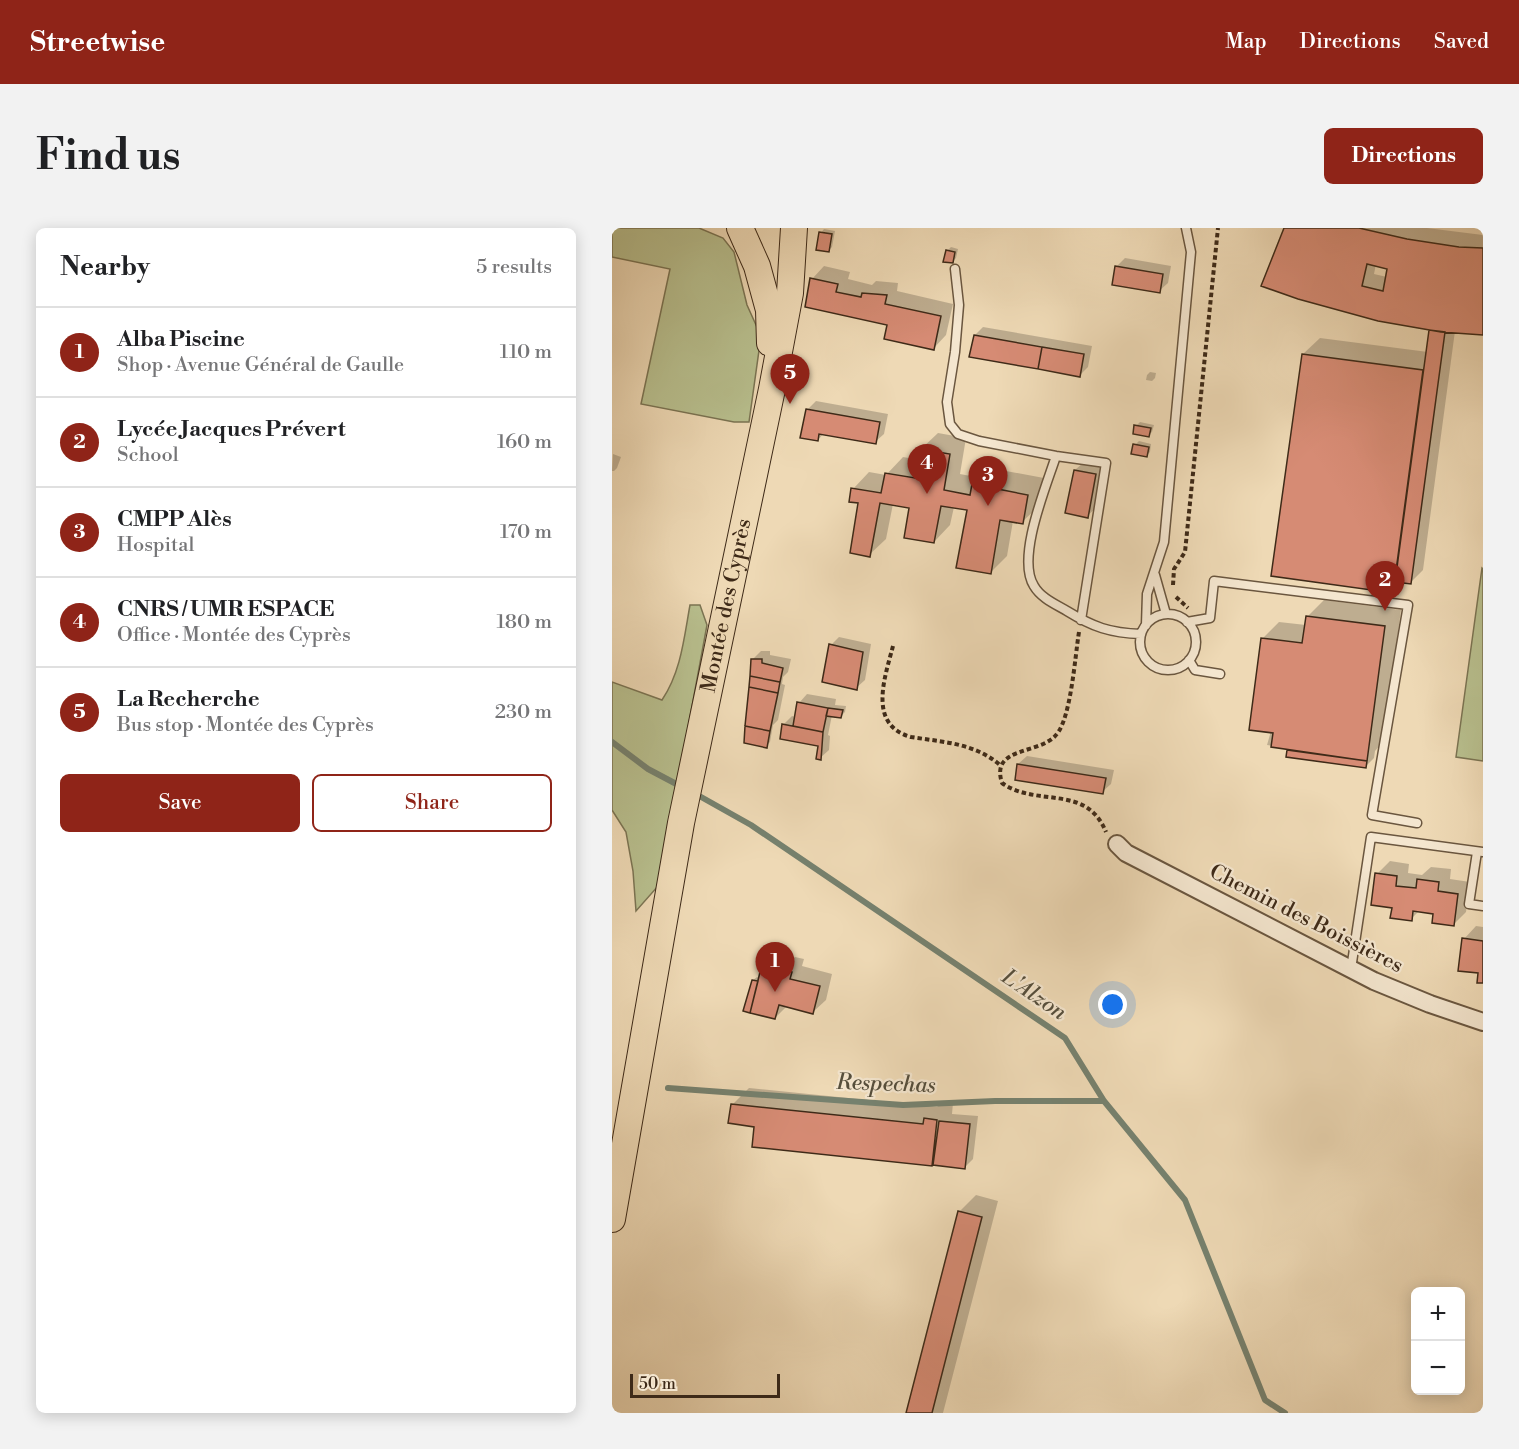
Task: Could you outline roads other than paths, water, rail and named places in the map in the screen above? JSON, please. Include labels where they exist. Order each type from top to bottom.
[{"type":"main road","name":"Montée des Cyprès","points":[[740,228],[757,266],[769,310],[772,389]]},
{"type":"main road","name":"Montée des Cyprès","points":[[612,1219],[681,823],[790,293],[794,228]]},
{"type":"street","name":"Chemin des Boissières","points":[[1117,844],[1126,853],[1351,969],[1430,1004],[1483,1022]]},
{"type":"lane","points":[[1146,625],[1147,594],[1164,542],[1191,252],[1186,228]]},
{"type":"lane","points":[[1189,241],[1191,228]]},
{"type":"lane","points":[[955,269],[959,305],[955,352],[947,402],[950,424],[958,434],[979,441],[1106,463],[1081,620]]},
{"type":"lane","points":[[1056,456],[1027,554],[1030,578],[1040,594],[1081,620],[1106,631],[1141,634]]},
{"type":"lane","points":[[1155,575],[1166,614]]},
{"type":"lane","points":[[1187,622],[1210,618],[1214,581],[1408,605],[1372,815],[1418,823]]},
{"type":"lane","points":[[1166,614],[1181,617],[1187,622],[1192,628],[1196,645],[1189,660],[1182,666],[1163,670],[1147,661],[1140,644],[1141,634],[1151,620],[1166,614]]},
{"type":"lane","points":[[1189,660],[1195,670],[1220,674]]},
{"type":"lane","points":[[1351,969],[1371,837],[1480,852],[1469,904],[1483,906]]},
{"type":"waterway","name":"L'Alzon","points":[[612,742],[648,769],[682,787]]},
{"type":"waterway","name":"L'Alzon","points":[[694,793],[751,825],[1065,1038],[1104,1101],[1185,1200],[1265,1400],[1285,1413]]},
{"type":"waterway","name":"Respechas","points":[[668,1088],[903,1105],[995,1101],[1104,1101]]},
{"type":"place","name":"La Recherche","points":[[790,404]]},
{"type":"place","name":"CNRS / UMR ESPACE","points":[[927,494]]},
{"type":"place","name":"CMPP Alès","points":[[988,506]]},
{"type":"place","name":"Lycée Jacques Prévert","points":[[1385,611]]},
{"type":"place","name":"Alba Piscine","points":[[775,992]]}]
